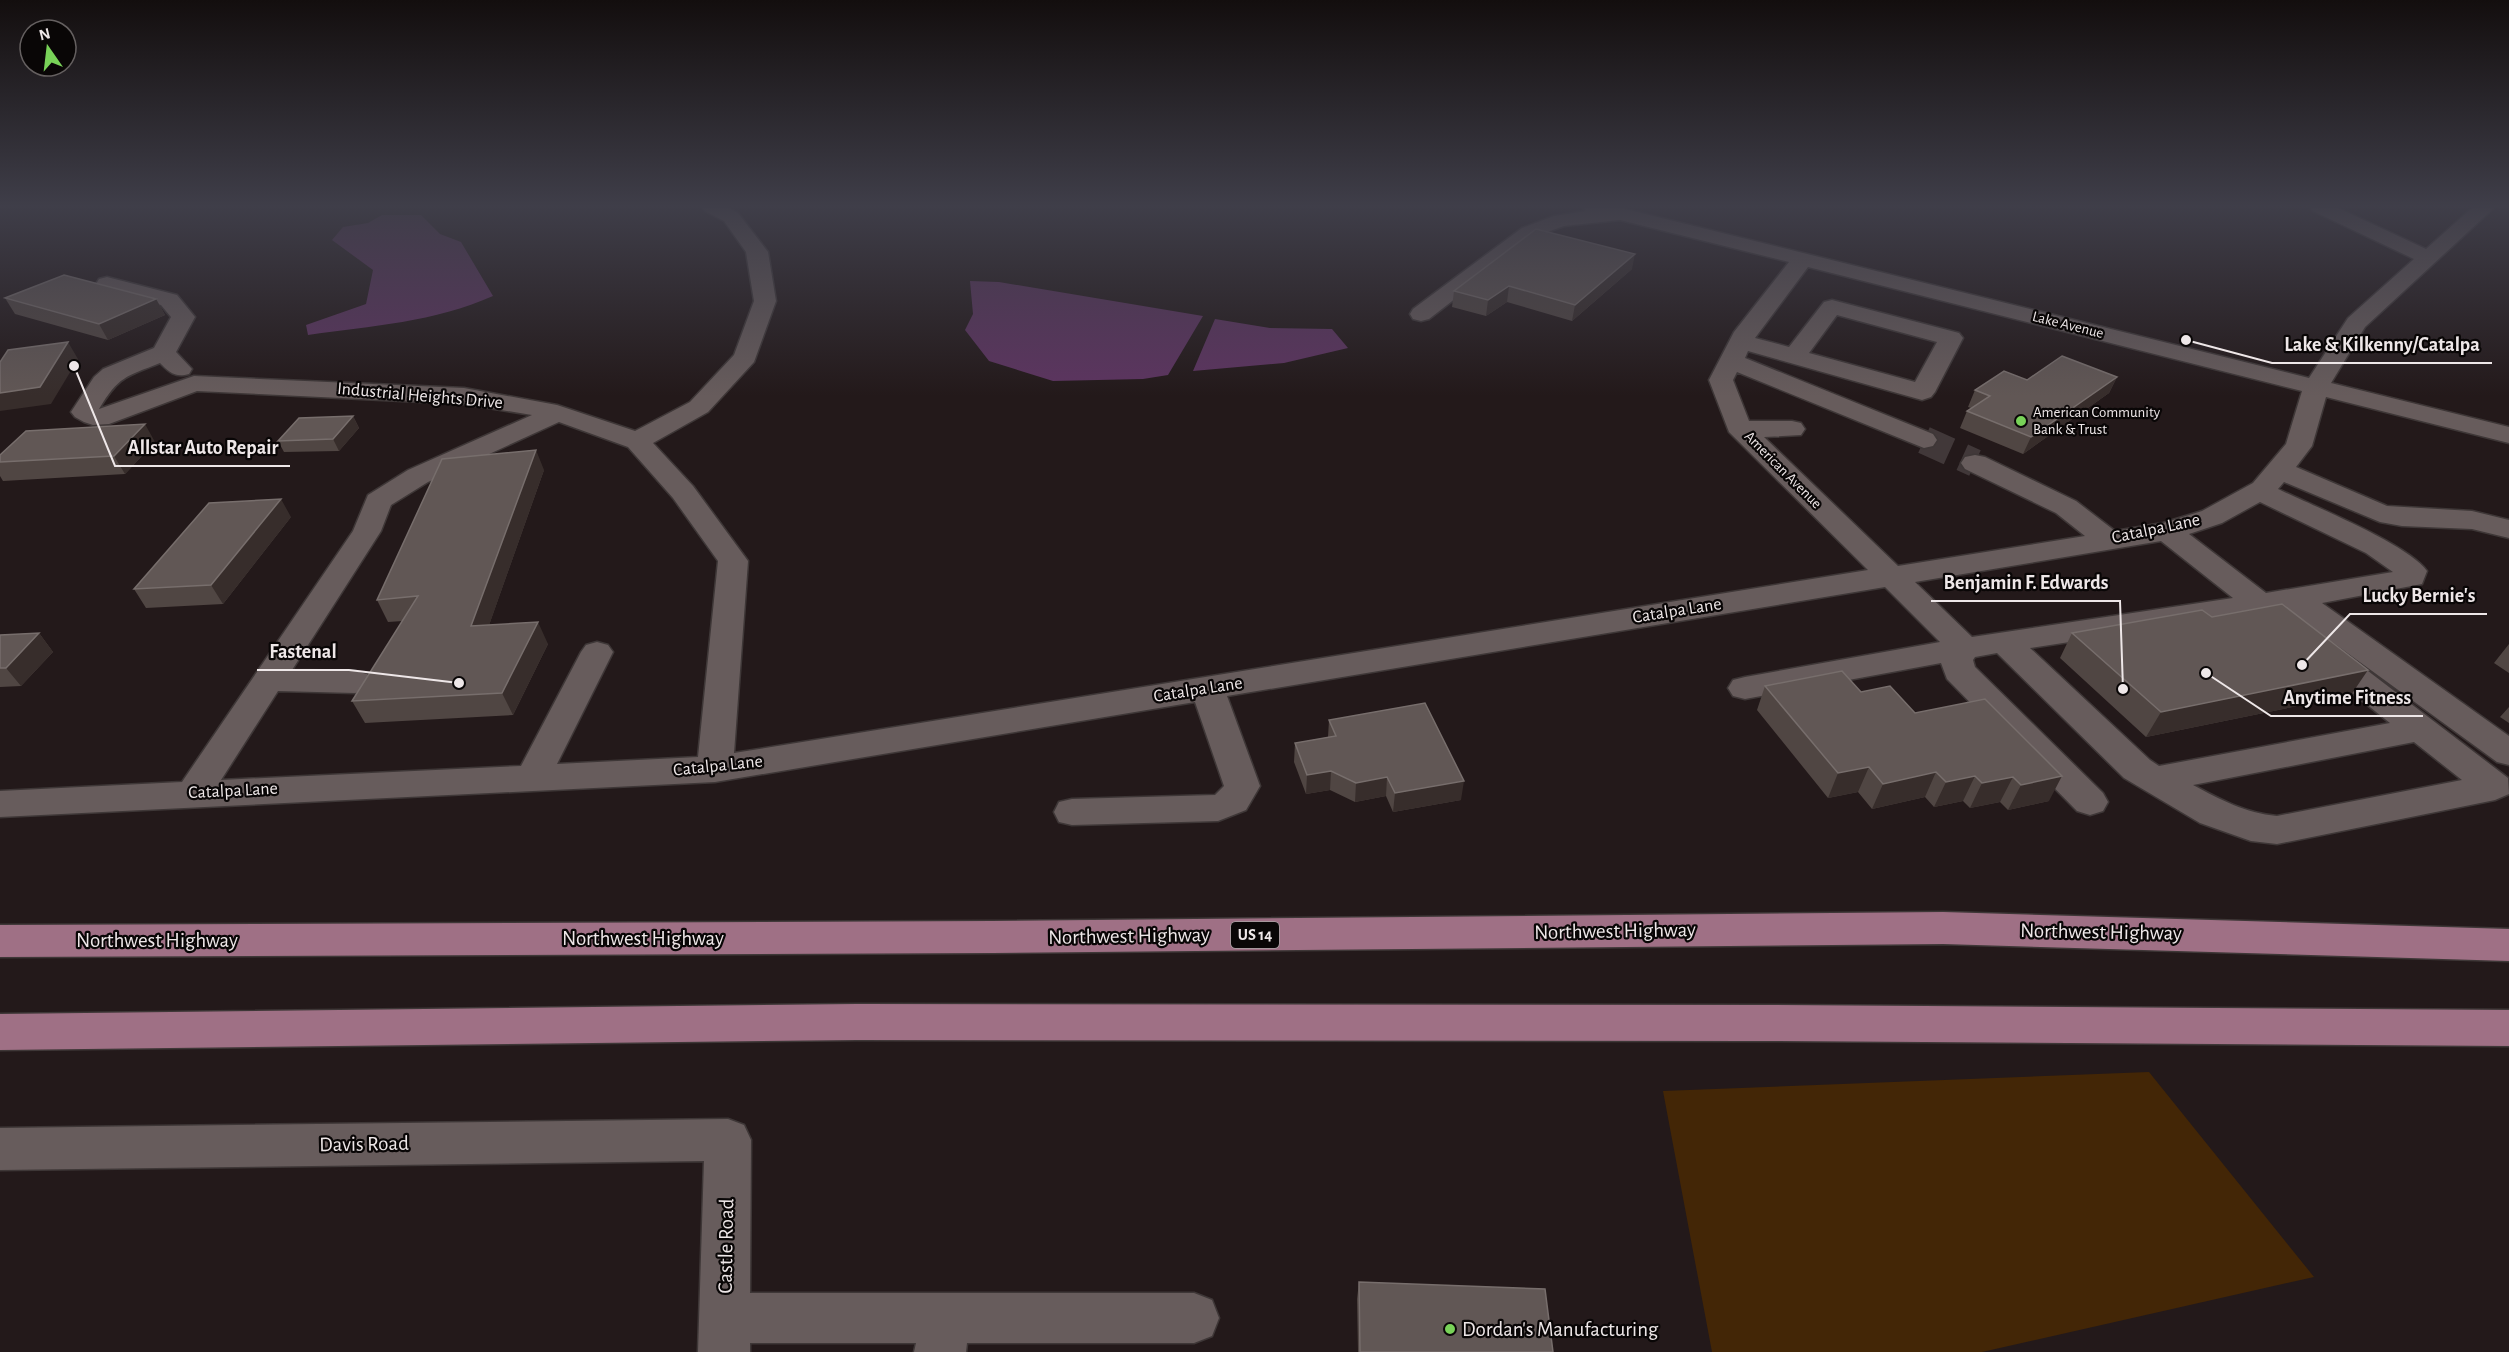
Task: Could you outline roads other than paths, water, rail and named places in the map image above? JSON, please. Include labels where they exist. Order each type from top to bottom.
[{"type":"main road","name":"Northwest Highway","points":[[0,941],[992,937],[1942,928],[2509,945]]},
{"type":"main road","points":[[0,1032],[857,1022],[1762,1023],[2509,1028]]},
{"type":"street","points":[[637,441],[699,407],[745,357],[765,301],[760,270]]},
{"type":"street","points":[[1421,314],[1478,270]]},
{"type":"street","name":"American Avenue","points":[[1794,270],[1746,332],[1721,380],[1741,429],[1965,648]]},
{"type":"street","name":"Lake Avenue","points":[[1847,270],[2509,435]]},
{"type":"street","name":"Catalpa Lane","points":[[0,804],[715,769],[2167,531],[2212,517],[2268,480],[2299,446],[2316,387],[2356,323],[2415,270]]},
{"type":"street","points":[[107,284],[169,300],[183,316],[163,354],[112,374],[103,382],[84,412],[93,417],[110,416],[194,383],[163,354]]},
{"type":"street","points":[[1736,351],[1794,356],[1922,392],[1951,338],[1832,307],[1794,356]]},
{"type":"street","points":[[1736,351],[1924,440]]},
{"type":"street","name":"Industrial Heights Drive","points":[[194,383],[464,396],[558,413],[637,441],[683,492],[734,561],[715,769]]},
{"type":"street","points":[[194,793],[368,531],[378,501],[418,476],[558,413]]},
{"type":"street","points":[[1741,429],[1792,429]]},
{"type":"street","points":[[1975,463],[2066,507],[2109,540]]},
{"type":"street","points":[[2268,480],[2380,513],[2402,517],[2472,520],[2509,529]]},
{"type":"street","points":[[1745,688],[1965,648],[2411,578],[2412,571],[2268,480]]},
{"type":"street","points":[[2167,531],[2420,729],[2504,788]]},
{"type":"street","points":[[2295,598],[2509,753]]},
{"type":"street","points":[[2004,642],[2137,769],[2213,813],[2251,826],[2277,830],[2504,788]]},
{"type":"street","points":[[1965,648],[1958,660],[1959,671],[2090,801]]},
{"type":"street","points":[[533,777],[597,652]]},
{"type":"street","points":[[269,680],[355,682]]},
{"type":"street","points":[[1072,812],[1218,808],[1230,804],[1238,797],[1242,786],[1207,688]]},
{"type":"street","points":[[2156,779],[2420,729]]},
{"type":"street","name":"Davis Road","points":[[0,1149],[728,1140]]},
{"type":"street","name":"Castle Road","points":[[724,1335],[728,1140]]},
{"type":"street","points":[[724,1335],[943,1335],[1194,1318]]},
{"type":"tunnel","points":[[1924,440],[1975,463]]},
{"type":"place","name":"Lake & Kilkenny/Catalpa","points":[[2186,340]]},
{"type":"place","name":"Allstar Auto Repair","points":[[74,366]]},
{"type":"place","name":"American Community Bank & Trust","points":[[2021,421]]},
{"type":"place","name":"Lucky Bernie's","points":[[2302,665]]},
{"type":"place","name":"Anytime Fitness","points":[[2206,673]]},
{"type":"place","name":"Fastenal","points":[[459,683]]},
{"type":"place","name":"Benjamin F. Edwards","points":[[2123,689]]},
{"type":"place","name":"Dordan's Manufacturing","points":[[1450,1329]]}]
